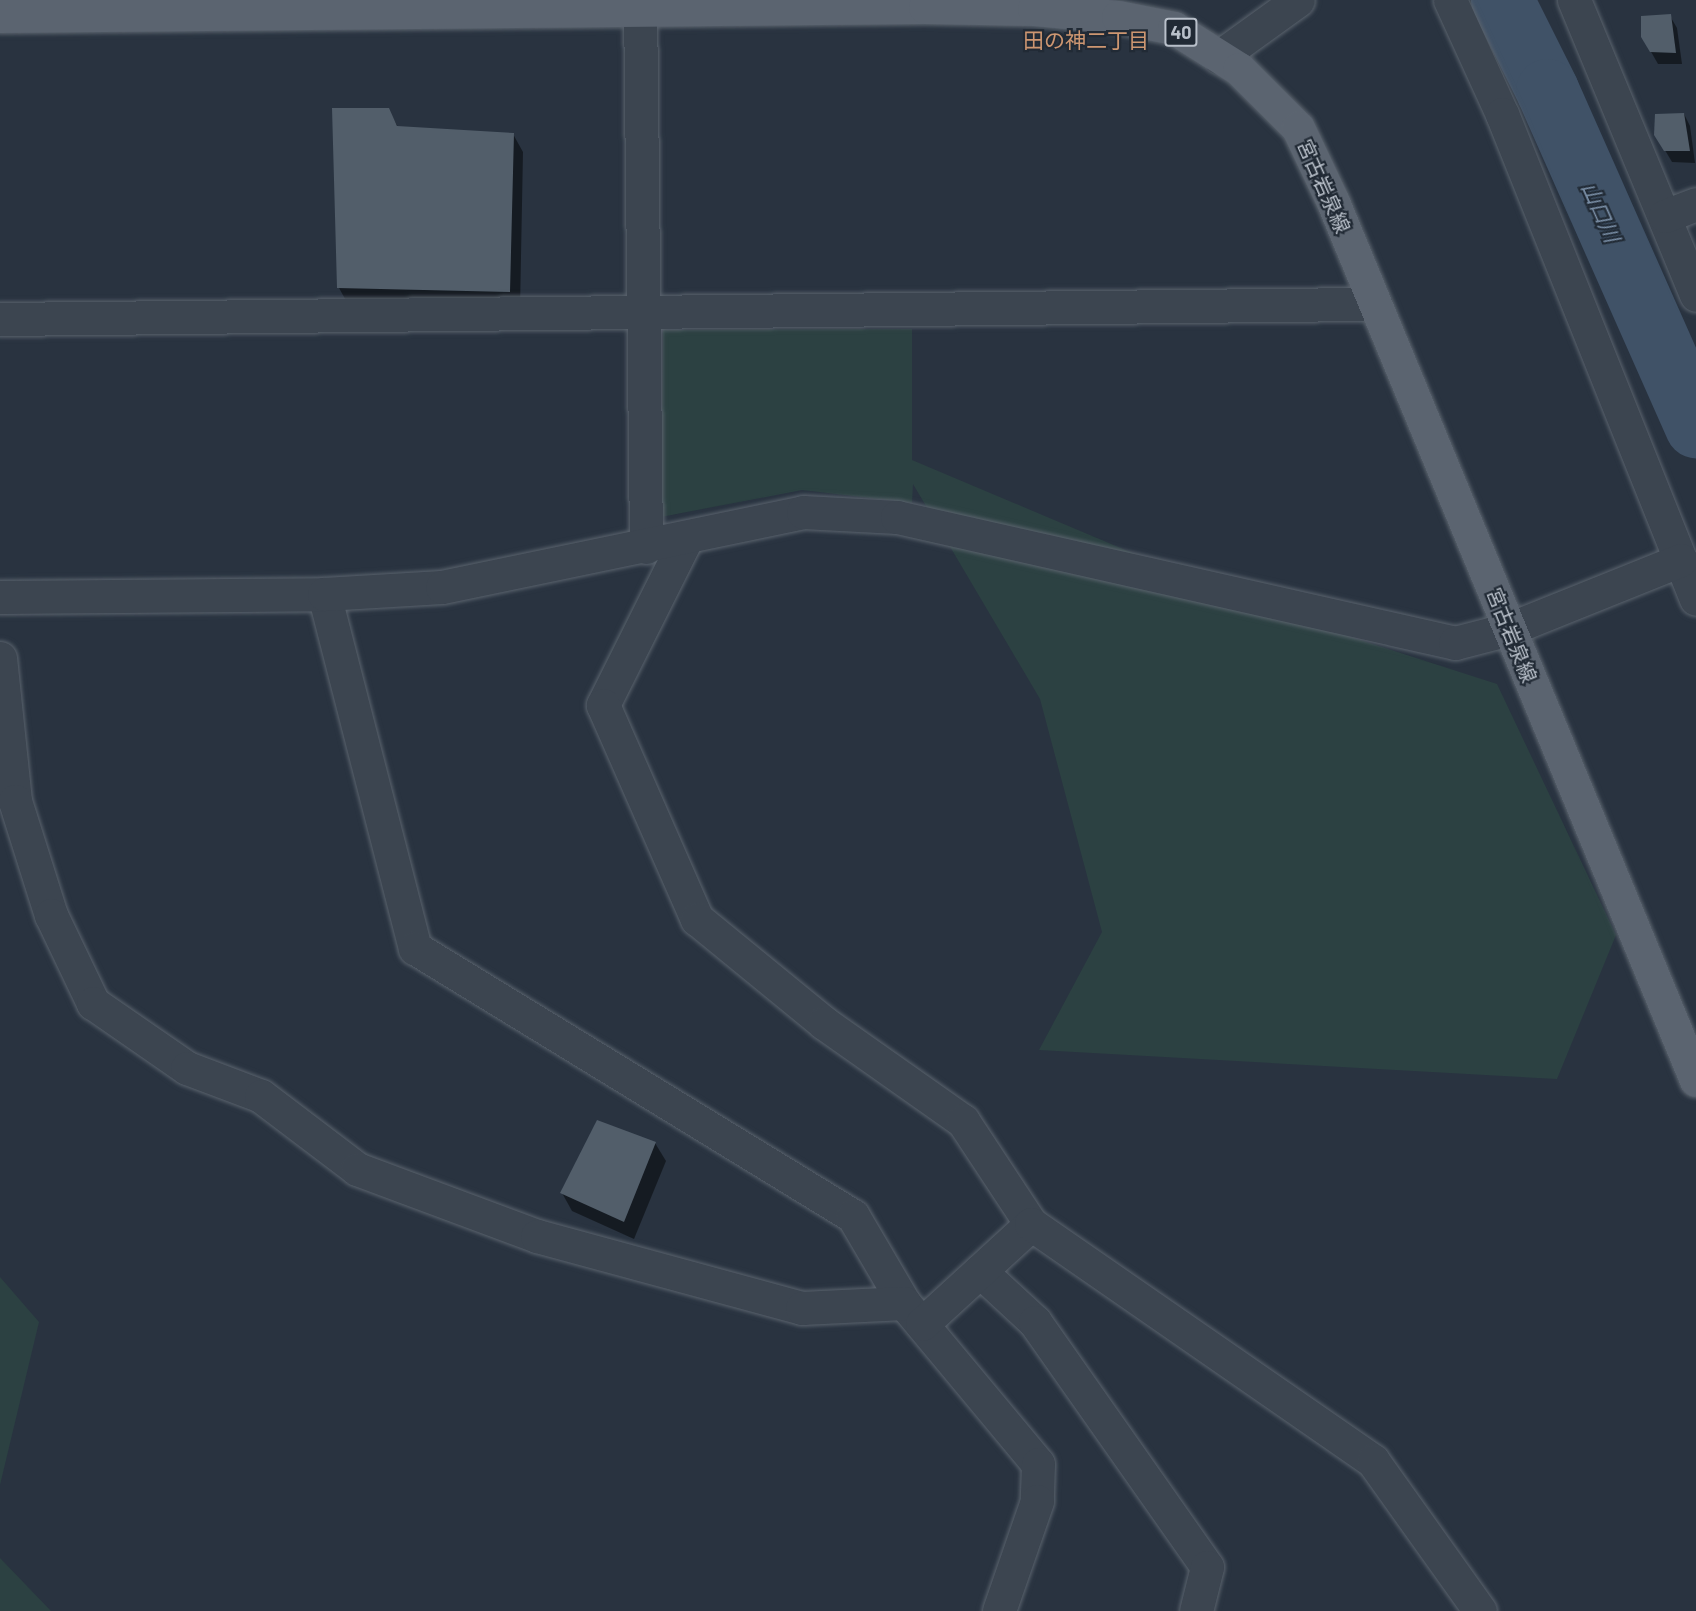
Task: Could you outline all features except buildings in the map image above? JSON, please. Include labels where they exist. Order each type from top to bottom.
[{"type":"main road","name":"宮古岩泉線","points":[[0,16],[640,5],[1034,9],[1118,17],[1174,28],[1239,69],[1298,128],[1375,304],[1696,1080]]},
{"type":"street","points":[[1219,57],[1298,0]]},
{"type":"street","points":[[1450,0],[1502,114],[1696,599]]},
{"type":"street","points":[[1574,0],[1696,295]]},
{"type":"street","points":[[640,5],[646,547]]},
{"type":"street","points":[[1665,216],[1696,204]]},
{"type":"street","points":[[0,319],[1375,304]]},
{"type":"street","points":[[0,597],[324,594],[442,587],[646,547],[803,512],[897,517],[1455,643],[1509,629],[1681,560]]},
{"type":"street","points":[[687,537],[603,705],[697,919],[824,1023],[963,1121],[1031,1224],[1373,1461],[1480,1611]]},
{"type":"street","points":[[324,594],[415,948],[853,1216],[913,1314],[1038,1464],[1037,1501],[999,1611]]},
{"type":"street","points":[[0,658],[15,801],[51,915],[93,1003],[187,1068],[261,1096],[357,1169],[537,1236],[802,1308],[913,1314],[980,1270],[1031,1224]]},
{"type":"street","points":[[980,1270],[1035,1322],[1207,1567],[1196,1611]]},
{"type":"green space","points":[[912,329],[912,460],[1270,611],[1497,684],[1616,935],[1557,1079],[1039,1050],[1102,932],[1040,699],[913,484],[912,503],[802,490],[661,517],[663,330]]},
{"type":"green space","points":[[0,1277],[39,1322],[0,1485]]},
{"type":"green space","points":[[0,1558],[51,1611],[0,1611]]},
{"type":"waterway","name":"山口川","points":[[1502,0],[1547,90],[1696,426]]},
{"type":"district","name":"田の神二丁目","points":[[1086,40]]}]
